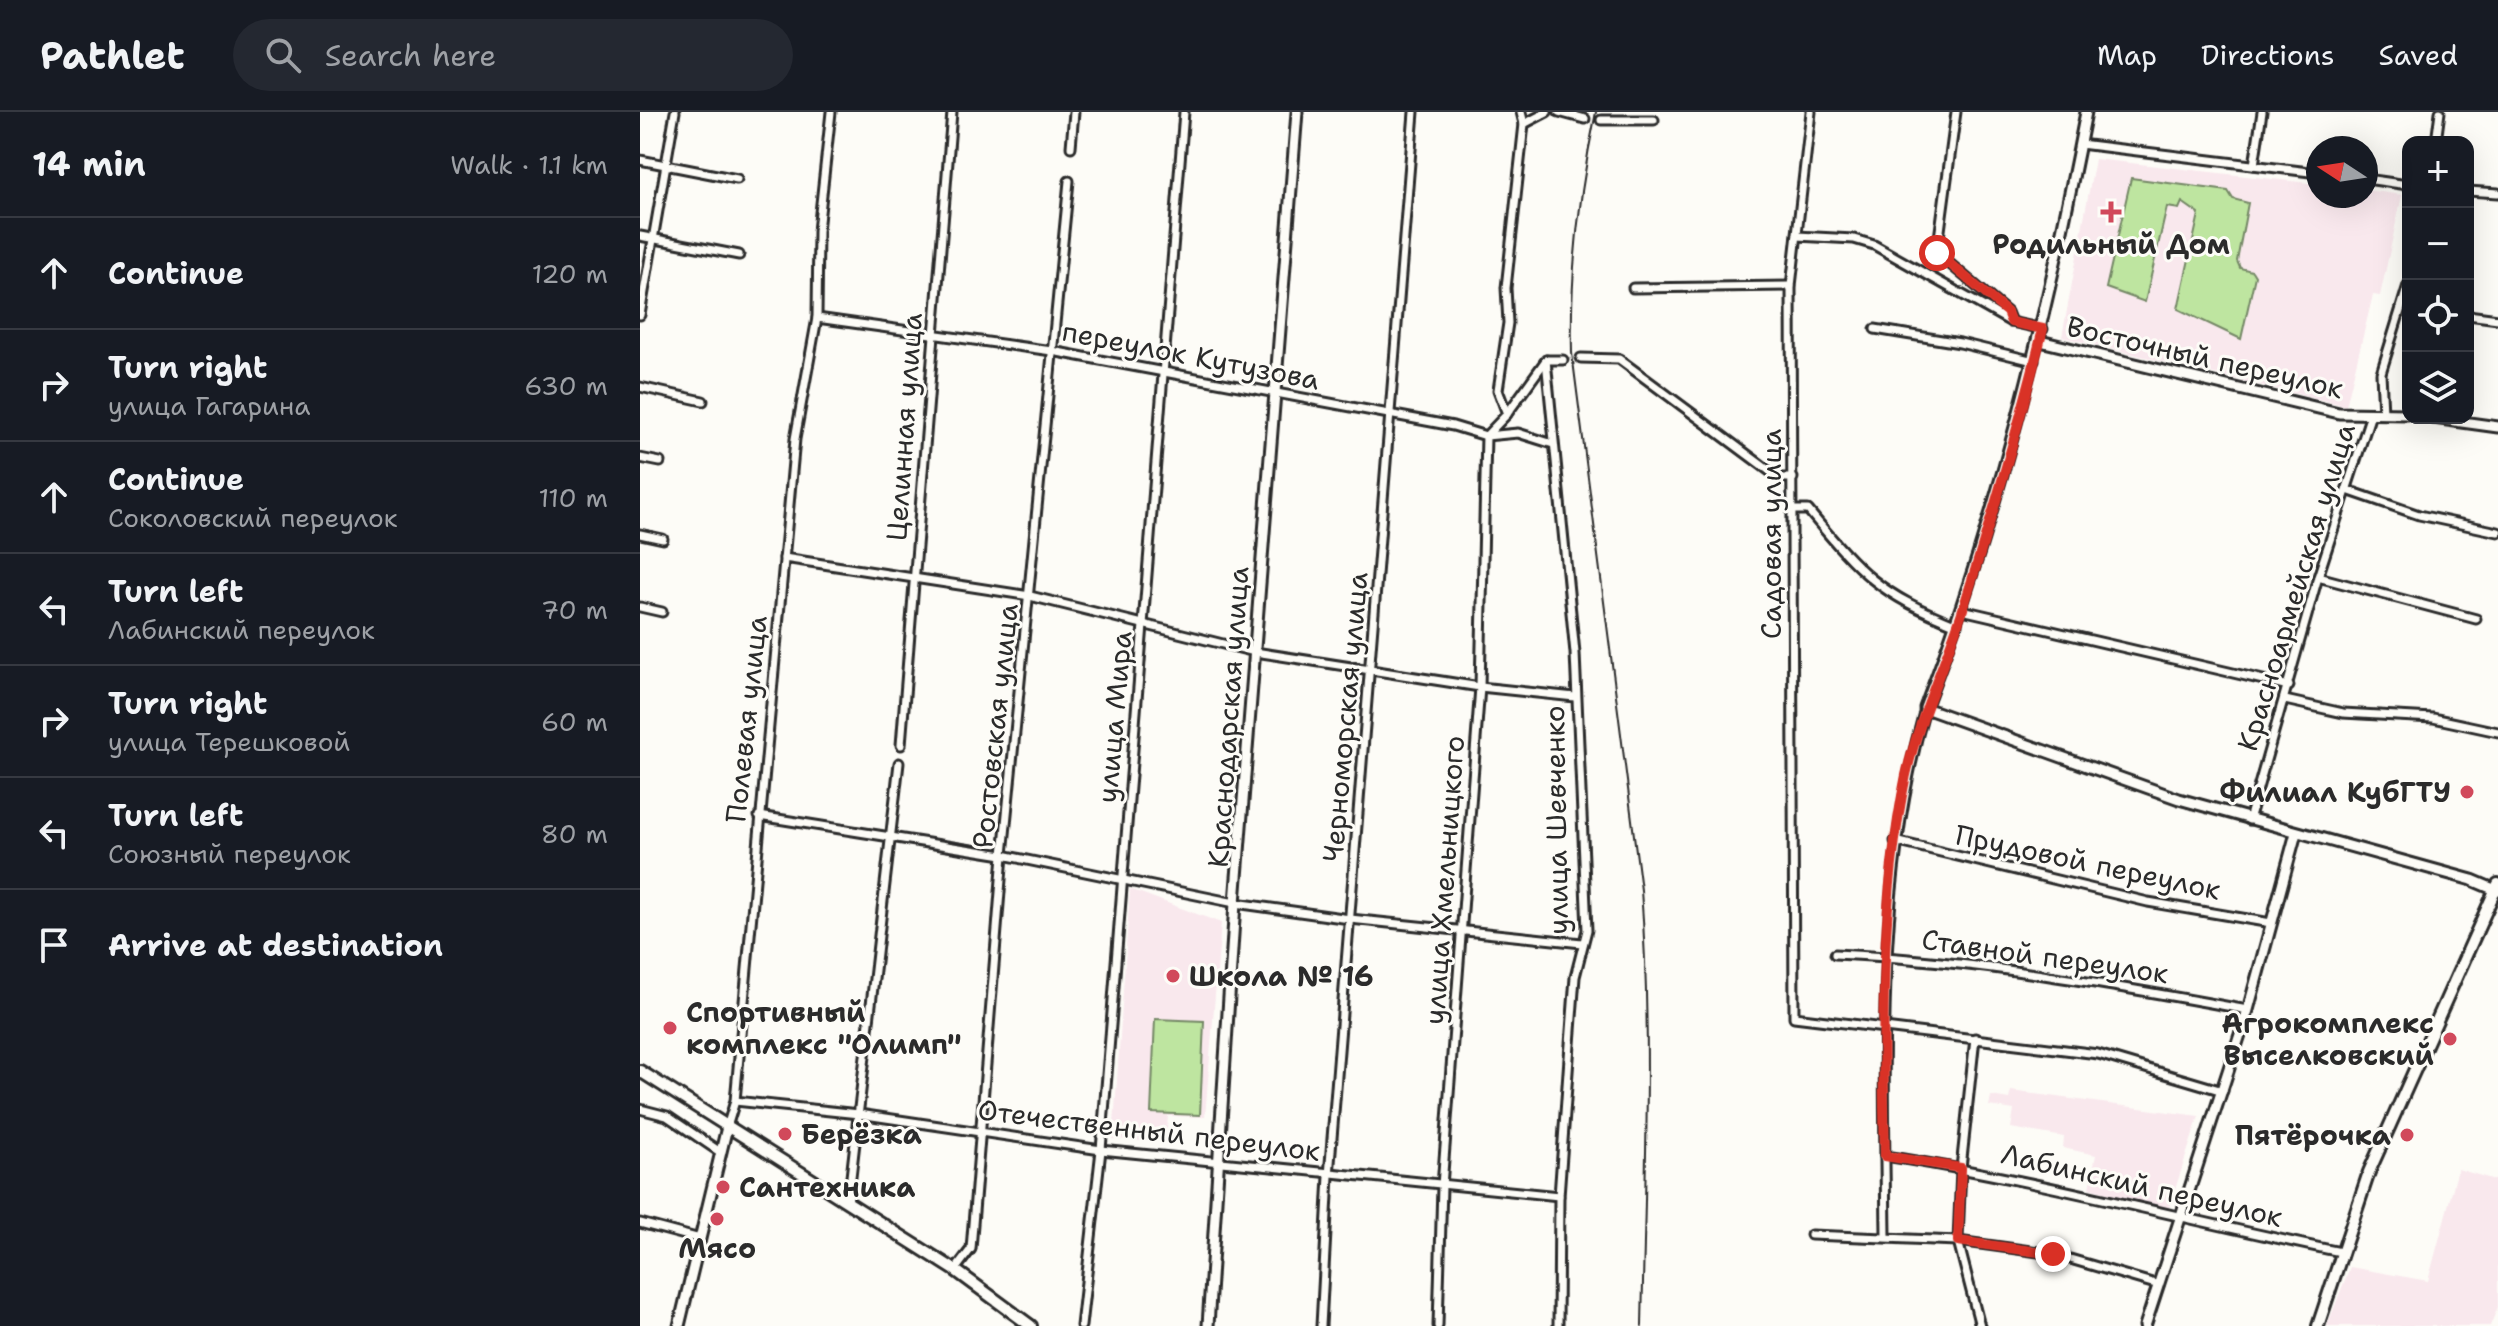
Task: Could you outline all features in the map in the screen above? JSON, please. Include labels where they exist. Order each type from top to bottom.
[{"type":"main road","points":[[2318,1326],[2341,1252],[2385,1133],[2497,888]]},
{"type":"main road","points":[[640,1071],[955,1270],[1031,1326]]},
{"type":"street","points":[[640,315],[675,112]]},
{"type":"street","name":"Полевая улица","points":[[679,1326],[735,1101],[795,439],[817,318],[818,231],[831,112]]},
{"type":"street","name":"Целинная улица","points":[[901,745],[952,112]]},
{"type":"street","points":[[1071,147],[1074,112]]},
{"type":"street","name":"улица Мира","points":[[1081,1326],[1101,1150],[1184,112]]},
{"type":"street","name":"Краснодарская улица","points":[[1208,1326],[1216,1162],[1297,112]]},
{"type":"street","name":"Черноморская улица","points":[[1321,1326],[1329,1176],[1414,112]]},
{"type":"street","points":[[1507,414],[1498,390],[1508,323],[1506,288],[1524,124],[1521,112]]},
{"type":"street","points":[[1524,124],[1547,112]]},
{"type":"street","points":[[1559,112],[1585,119]]},
{"type":"street","name":"Садовая улица","points":[[1811,112],[1791,286],[1794,1017],[1882,1027]]},
{"type":"street","points":[[1956,112],[1937,253],[2007,312],[2011,322]]},
{"type":"street","points":[[1886,1236],[1882,1027],[1895,841],[1907,774],[1925,708],[1962,610],[2035,361],[2086,112]]},
{"type":"street","points":[[2254,165],[2262,112]]},
{"type":"street","points":[[2437,136],[2440,112]]},
{"type":"street","points":[[1601,120],[1654,120]]},
{"type":"street","points":[[2080,144],[2306,172]]},
{"type":"street","points":[[640,160],[737,179]]},
{"type":"street","name":"Ростовская улица","points":[[955,1270],[971,1249],[1003,855],[1069,181]]},
{"type":"street","points":[[2378,181],[2402,184]]},
{"type":"street","points":[[2474,191],[2498,193]]},
{"type":"street","points":[[640,236],[739,255]]},
{"type":"street","name":"Восточный переулок","points":[[1797,236],[1854,239],[1874,245],[2011,322],[2043,329]]},
{"type":"street","points":[[1633,288],[1791,286]]},
{"type":"street","points":[[2474,316],[2498,319]]},
{"type":"street","name":"Красноармейская улица","points":[[2383,413],[2381,373],[2402,317]]},
{"type":"street","name":"переулок Кутузова","points":[[817,318],[1052,351],[1164,375],[1392,415],[1486,436],[1518,433],[1553,444]]},
{"type":"street","points":[[1875,329],[1960,343],[2035,361]]},
{"type":"street","name":"Восточный переулок","points":[[2040,341],[2339,413],[2402,414]]},
{"type":"street","points":[[1581,358],[1619,359],[1779,478],[1793,478]]},
{"type":"street","points":[[1486,436],[1507,414],[1546,360],[1563,360]]},
{"type":"street","name":"улица Шевченко","points":[[1546,360],[1575,653],[1587,930],[1575,977],[1559,1196],[1558,1326]]},
{"type":"street","points":[[640,387],[703,401]]},
{"type":"street","name":"Красноармейская улица","points":[[2249,820],[2318,577],[2371,414]]},
{"type":"street","points":[[2474,424],[2498,427]]},
{"type":"street","name":"улица Хмельницкого","points":[[1438,1326],[1442,1186],[1480,687],[1486,436]]},
{"type":"street","points":[[640,458],[660,462]]},
{"type":"street","points":[[2347,490],[2419,515],[2498,532]]},
{"type":"street","points":[[1794,510],[1808,510],[1869,580],[1915,608],[1957,625]]},
{"type":"street","points":[[640,534],[663,539]]},
{"type":"street","points":[[784,558],[1030,596],[1255,652],[1480,687],[1575,697]]},
{"type":"street","points":[[2318,577],[2476,619]]},
{"type":"street","points":[[640,607],[662,612]]},
{"type":"street","points":[[1962,610],[2289,686]]},
{"type":"street","points":[[2285,700],[2343,713],[2433,718],[2498,732]]},
{"type":"street","points":[[1925,708],[2067,761],[2249,820],[2497,888]]},
{"type":"street","points":[[848,1203],[899,763]]},
{"type":"street","points":[[759,816],[1003,855],[1122,877],[1235,903],[1350,919],[1582,943]]},
{"type":"street","points":[[2145,1326],[2183,1219],[2248,1010],[2296,833]]},
{"type":"street","name":"Прудовой переулок","points":[[1895,841],[2148,902],[2271,923]]},
{"type":"street","name":"Ставной переулок","points":[[1835,954],[1886,956],[2141,990],[2248,1010]]},
{"type":"street","points":[[1882,1027],[2098,1054],[2223,1091]]},
{"type":"street","points":[[1975,1038],[1961,1168],[1958,1241],[1980,1326]]},
{"type":"street","name":"Отечественный переулок","points":[[735,1101],[859,1114],[1101,1150],[1329,1176],[1559,1196]]},
{"type":"street","points":[[640,1109],[667,1116],[720,1152]]},
{"type":"street","name":"Лабинский переулок","points":[[1885,1156],[2038,1182],[2183,1219],[2341,1252]]},
{"type":"street","points":[[640,1223],[700,1239]]},
{"type":"street","points":[[1811,1235],[1958,1241],[2053,1254],[2159,1285]]},
{"type":"shaded area","points":[[2095,159],[2306,183],[2306,208],[2378,208],[2378,192],[2402,195],[2380,296],[2373,295],[2346,406],[2062,337]]},
{"type":"shaded area","points":[[1130,889],[1221,923],[1205,1117],[1168,1116],[1166,1142],[1113,1139]]},
{"type":"shaded area","points":[[2011,1091],[2199,1116],[2168,1211],[2089,1188],[2096,1155],[2063,1148],[2064,1137],[2011,1128],[2014,1110],[1989,1106],[1991,1096],[2009,1099]]},
{"type":"shaded area","points":[[2458,1169],[2498,1181],[2498,1307],[2490,1326],[2327,1326],[2350,1267],[2428,1281]]},
{"type":"green space","points":[[2131,178],[2228,191],[2233,199],[2248,203],[2237,261],[2240,268],[2252,271],[2255,276],[2241,339],[2178,309],[2199,214],[2182,202],[2179,209],[2167,207],[2145,302],[2106,288]]},
{"type":"green space","points":[[1155,1019],[1204,1021],[1200,1115],[1151,1113]]},
{"type":"railway","points":[[1596,112],[1577,232],[1572,353],[1641,890],[1647,1054],[1642,1326]]},
{"type":"place","name":"Родильный Дом","points":[[2111,212]]},
{"type":"place","name":"Филиал КубГТУ","points":[[2467,792]]},
{"type":"place","name":"Школа № 16","points":[[1173,976]]},
{"type":"place","name":"Спортивный комплекс \"Олимп\"","points":[[670,1028]]},
{"type":"place","name":"Агрокомплекс Выселковский","points":[[2450,1039]]},
{"type":"place","name":"Берёзка","points":[[785,1134]]},
{"type":"place","name":"Пятёрочка","points":[[2407,1135]]},
{"type":"place","name":"Сантехника","points":[[723,1187]]},
{"type":"place","name":"Мясо","points":[[717,1219]]},
{"type":"route","points":[[1937,253],[2007,312],[2011,322],[2043,329],[1962,610],[1925,708],[1907,774],[1895,841],[1886,956],[1882,1027],[1885,1156],[1961,1168],[1958,1241],[2053,1254]]}]
